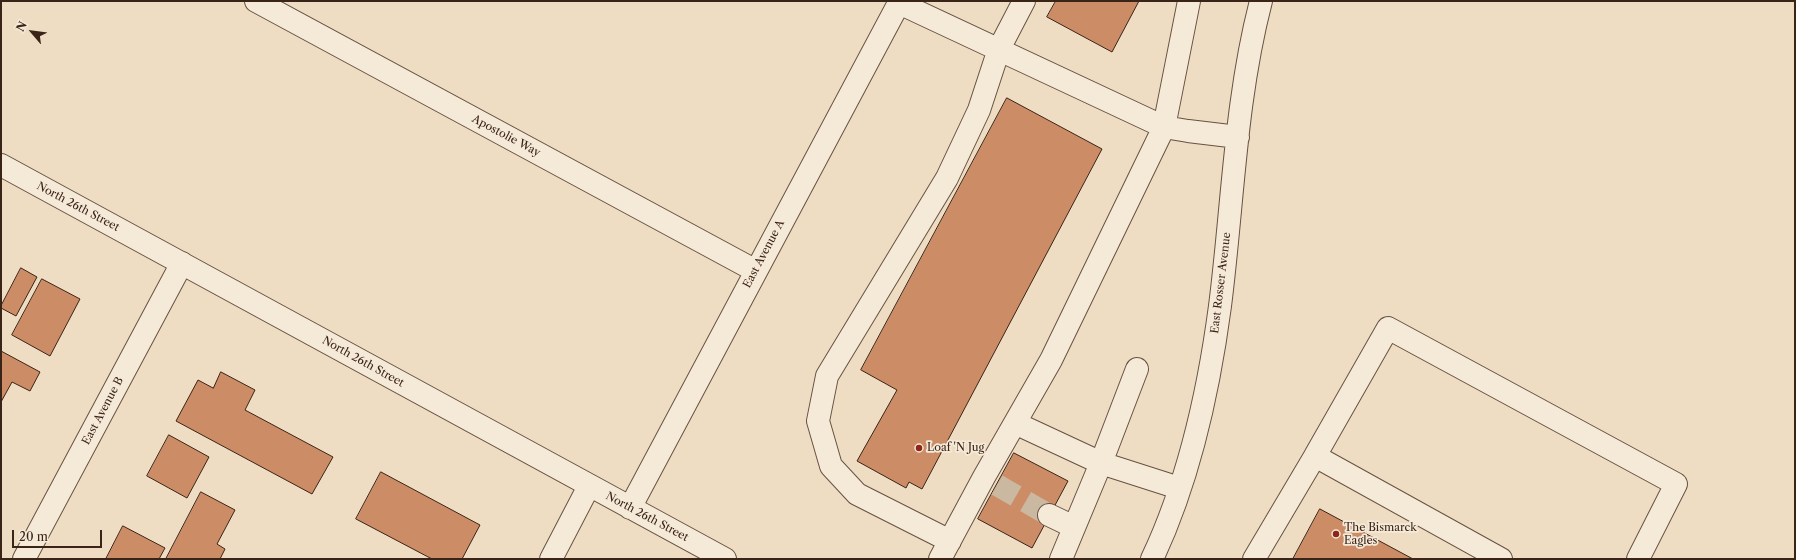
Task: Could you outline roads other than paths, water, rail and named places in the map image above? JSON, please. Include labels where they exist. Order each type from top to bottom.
[{"type":"street","name":"Apostolie Way","points":[[256,1],[756,271]]},
{"type":"street","points":[[1024,1],[999,49],[979,110],[947,178],[827,376],[818,421],[831,466],[857,494],[946,553],[990,481],[1015,422],[1051,360],[1164,127],[1189,1]]},
{"type":"street","name":"East Rosser Avenue","points":[[1152,559],[1179,488],[1200,412],[1212,358],[1220,306],[1238,137],[1247,70],[1261,1]]},
{"type":"street","name":"East Avenue A","points":[[630,508],[900,2]]},
{"type":"street","points":[[900,2],[1164,127],[1188,132],[1238,137]]},
{"type":"street","name":"North 26th Street","points":[[1,165],[725,559]]},
{"type":"street","name":"East Avenue B","points":[[24,559],[182,263]]},
{"type":"street","points":[[1254,559],[1388,328],[1676,484],[1638,559]]},
{"type":"street","points":[[1061,559],[1101,463],[1137,369]]},
{"type":"street","points":[[1015,422],[1101,463],[1179,488]]},
{"type":"street","points":[[1315,456],[1501,559]]},
{"type":"street","points":[[551,559],[589,486]]},
{"type":"street","points":[[1049,515],[1074,527]]},
{"type":"tunnel","points":[[997,485],[1049,515]]},
{"type":"place","name":"Loaf 'N Jug","points":[[919,448]]},
{"type":"place","name":"The Bismarck Eagles","points":[[1336,534]]}]
